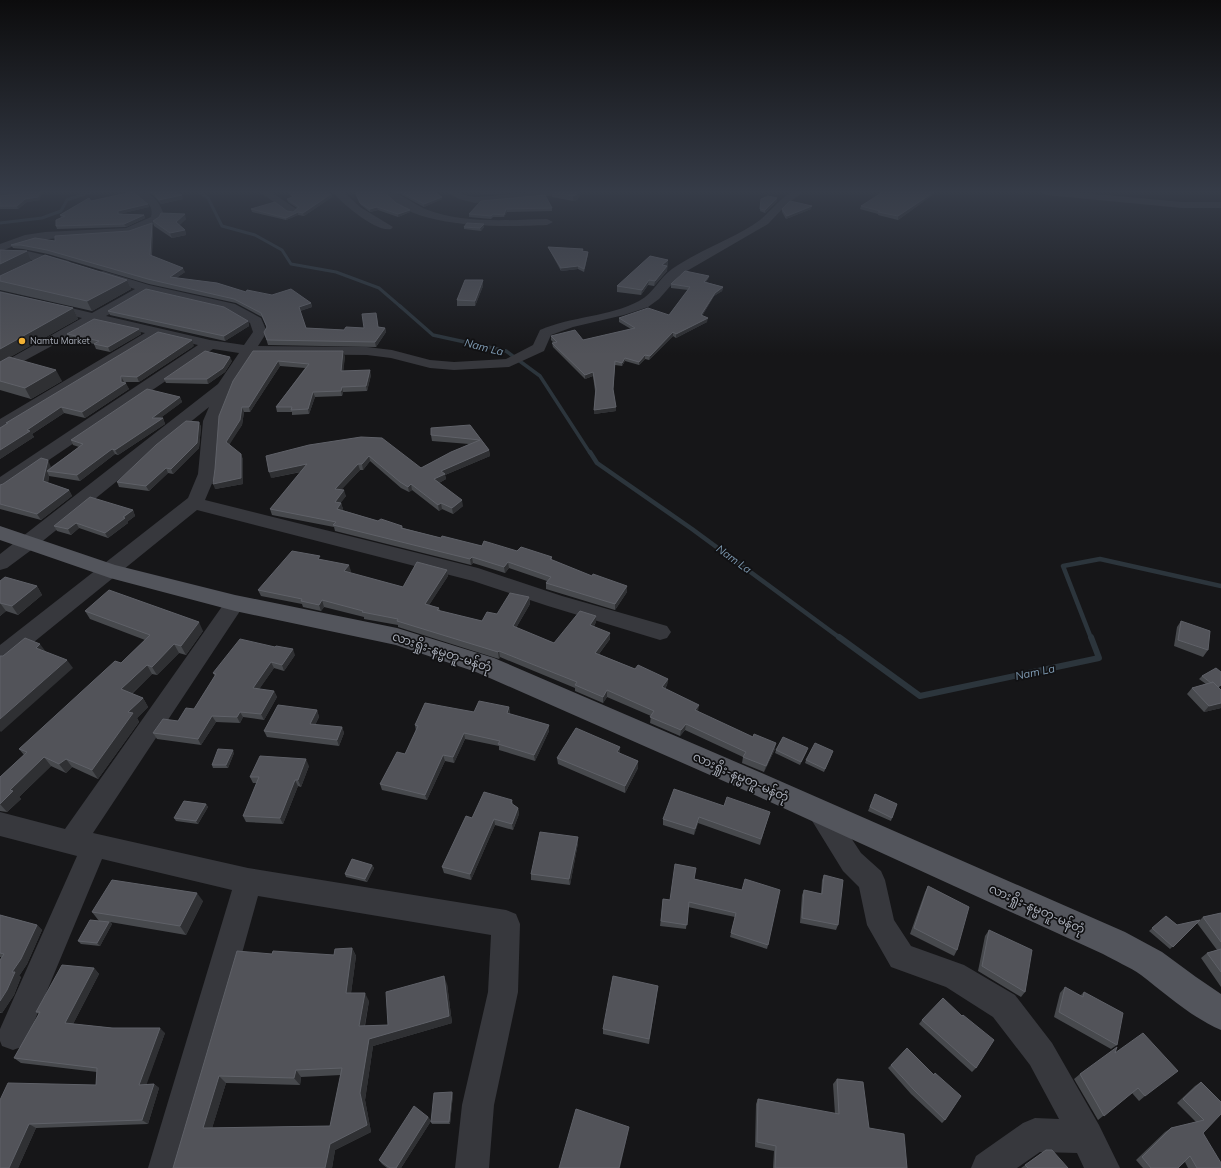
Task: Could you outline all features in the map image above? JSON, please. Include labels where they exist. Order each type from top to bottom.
[{"type":"main road","name":"လားရှိုး-နမ္မတူ-မန်တုံ","points":[[0,533],[27,544],[110,571],[235,603],[397,637],[485,665],[819,811],[1075,927],[1114,942],[1151,963],[1184,989],[1221,1013]]},
{"type":"street","points":[[0,295],[210,344],[248,350],[367,351],[392,354],[430,364],[454,366],[511,362],[539,348],[544,333],[553,328],[604,316],[642,304],[660,293],[676,272],[721,247]]},
{"type":"street","points":[[0,254],[23,254],[48,259],[146,288],[230,307],[256,321],[260,332],[225,385],[211,421],[207,474],[196,501],[110,571],[0,657]]},
{"type":"street","points":[[28,269],[48,259]]},
{"type":"street","points":[[0,370],[146,288]]},
{"type":"street","points":[[0,426],[157,332]]},
{"type":"street","points":[[0,485],[210,344]]},
{"type":"street","points":[[0,563],[27,544],[225,385]]},
{"type":"street","points":[[193,503],[478,575],[555,601],[660,632]]},
{"type":"street","points":[[13,1035],[83,844],[235,603]]},
{"type":"street","points":[[819,811],[852,862],[871,880],[881,925],[901,957],[954,975],[1004,1006],[1041,1054],[1103,1168]]},
{"type":"street","points":[[0,824],[248,881],[506,924],[503,992],[478,1105],[472,1168]]},
{"type":"street","points":[[164,1168],[248,881]]},
{"type":"street","points":[[988,1168],[1035,1135],[1087,1137]]},
{"type":"building","points":[[29,247],[151,247],[150,255],[183,268],[170,277],[217,283],[246,292],[247,290],[272,295],[291,289],[311,303],[299,307],[306,328],[344,330],[346,327],[364,328],[362,314],[376,313],[378,327],[385,328],[375,342],[267,340],[264,332],[267,327],[261,313],[234,299],[148,279],[47,250]]},
{"type":"building","points":[[548,247],[583,249],[582,251],[588,252],[584,269],[578,266],[561,268]]},
{"type":"building","points":[[0,250],[27,251],[0,264]]},
{"type":"building","points":[[45,255],[127,280],[87,301],[0,281],[0,276]]},
{"type":"building","points":[[650,256],[668,260],[662,265],[667,266],[655,281],[649,280],[642,290],[617,286]]},
{"type":"building","points":[[685,271],[709,276],[704,282],[723,287],[715,293],[701,315],[708,318],[676,334],[673,332],[650,356],[645,355],[639,362],[625,358],[622,363],[615,361],[613,389],[616,407],[594,410],[596,389],[593,372],[585,375],[552,343],[557,342],[551,336],[575,330],[583,340],[635,328],[619,318],[648,308],[669,315],[690,287],[671,284]]},
{"type":"building","points":[[465,280],[483,280],[475,301],[457,300]]},
{"type":"building","points":[[146,289],[224,307],[248,321],[224,336],[108,311]]},
{"type":"building","points":[[0,292],[73,308],[0,349]]},
{"type":"building","points":[[94,319],[139,329],[108,347],[94,344],[99,341],[67,334]]},
{"type":"building","points":[[158,332],[192,340],[137,377],[121,376],[121,382],[126,383],[82,412],[61,407],[27,430],[30,431],[0,450],[0,428],[8,423],[6,423]]},
{"type":"building","points":[[205,351],[230,357],[223,368],[207,379],[164,379]]},
{"type":"building","points":[[253,351],[343,351],[341,371],[370,370],[366,386],[342,387],[341,391],[313,392],[308,409],[291,410],[292,407],[276,407],[309,364],[278,361],[249,407],[242,407],[240,420],[226,442],[241,454],[241,478],[213,484],[219,416],[233,381]]},
{"type":"building","points":[[9,357],[56,370],[25,388],[0,381],[0,362]]},
{"type":"building","points":[[147,389],[180,397],[152,418],[163,418],[115,450],[112,449],[77,475],[47,471],[83,444],[71,440]]},
{"type":"building","points":[[186,421],[199,422],[197,443],[171,469],[166,468],[146,486],[117,482],[156,445]]},
{"type":"building","points":[[470,425],[489,450],[441,471],[445,474],[434,479],[462,500],[452,508],[441,503],[438,505],[411,484],[408,487],[400,482],[369,456],[362,464],[358,464],[335,489],[344,490],[335,502],[341,503],[337,509],[378,521],[381,519],[402,526],[401,528],[441,538],[442,536],[482,546],[484,541],[517,551],[521,547],[552,557],[550,559],[592,576],[593,574],[627,586],[615,604],[546,583],[551,577],[508,562],[504,567],[472,557],[470,559],[333,525],[336,522],[270,509],[307,464],[269,472],[266,456],[309,445],[361,437],[382,438],[421,468],[451,452],[480,440],[431,435],[431,428]]},
{"type":"building","points":[[41,458],[48,460],[43,481],[69,490],[37,514],[0,504],[0,485]]},
{"type":"building","points":[[90,497],[133,510],[105,533],[76,523],[68,529],[54,526]]},
{"type":"building","points":[[292,551],[320,556],[318,559],[349,565],[344,571],[403,587],[417,562],[447,570],[425,604],[439,608],[437,610],[482,621],[487,612],[497,614],[510,593],[529,597],[513,626],[554,643],[580,611],[596,616],[590,625],[610,633],[595,653],[635,669],[638,665],[668,679],[662,687],[699,705],[695,710],[753,737],[754,734],[776,743],[766,766],[743,757],[746,752],[686,724],[681,730],[650,717],[654,711],[607,690],[603,697],[575,685],[577,682],[499,651],[498,652],[397,621],[398,619],[362,612],[363,611],[322,600],[319,605],[301,601],[302,599],[258,590]]},
{"type":"building","points":[[5,577],[37,586],[12,606],[0,603],[0,581]]},
{"type":"building","points":[[109,590],[199,622],[181,646],[174,644],[152,667],[147,665],[121,689],[143,698],[128,712],[133,713],[92,770],[66,759],[59,764],[44,757],[10,790],[13,791],[0,804],[0,777],[27,752],[19,749],[115,661],[121,663],[150,635],[85,611]]},
{"type":"building","points":[[1181,621],[1210,631],[1208,650],[1178,640]]},
{"type":"building","points":[[25,638],[40,644],[36,648],[67,660],[0,719],[0,656],[3,656]]},
{"type":"building","points":[[240,639],[275,647],[293,649],[282,665],[271,662],[253,688],[274,691],[261,714],[240,712],[237,717],[212,716],[198,739],[153,733],[163,719],[178,721],[186,708],[194,709],[216,674],[213,673]]},
{"type":"building","points":[[1216,668],[1221,672],[1221,685],[1218,687],[1213,682],[1211,683],[1202,676]]},
{"type":"building","points":[[1213,682],[1221,690],[1221,703],[1209,706],[1192,688]]},
{"type":"building","points":[[479,701],[509,707],[507,713],[549,725],[534,755],[498,744],[500,741],[464,733],[453,757],[443,755],[425,795],[380,784],[397,752],[405,754],[418,726],[415,725],[425,703],[474,712]]},
{"type":"building","points":[[278,705],[317,710],[310,724],[342,727],[337,740],[264,731]]},
{"type":"building","points":[[576,728],[620,747],[617,752],[638,761],[625,786],[557,758]]},
{"type":"building","points":[[783,737],[808,748],[801,762],[776,750]]},
{"type":"building","points":[[815,743],[833,751],[825,769],[806,760]]},
{"type":"building","points":[[218,749],[233,750],[226,765],[212,765]]},
{"type":"building","points":[[260,756],[306,759],[298,780],[295,780],[280,818],[243,816],[259,777],[250,777]]},
{"type":"building","points":[[674,789],[724,806],[727,797],[770,812],[761,839],[699,817],[695,829],[663,819]]},
{"type":"building","points":[[484,792],[512,800],[511,803],[518,808],[512,824],[494,819],[470,874],[442,867],[466,816],[472,818]]},
{"type":"building","points":[[875,794],[897,804],[892,818],[870,807]]},
{"type":"building","points":[[184,801],[206,804],[196,821],[174,818]]},
{"type":"building","points":[[540,832],[578,837],[569,879],[531,874]]},
{"type":"building","points":[[352,859],[372,865],[365,879],[345,874]]},
{"type":"building","points":[[675,864],[696,868],[694,879],[742,890],[745,879],[780,890],[768,945],[731,933],[736,913],[689,902],[687,925],[661,921],[663,899],[670,900]]},
{"type":"building","points":[[824,875],[843,880],[838,925],[802,918],[804,890],[822,894]]},
{"type":"building","points":[[112,880],[197,893],[180,926],[92,912]]},
{"type":"building","points":[[928,886],[969,907],[957,950],[914,928]]},
{"type":"building","points":[[1221,913],[1221,942],[1203,917]]},
{"type":"building","points":[[0,915],[37,925],[21,959],[12,972],[15,972],[0,1001],[0,960],[4,954],[0,953]]},
{"type":"building","points":[[1166,916],[1177,925],[1200,920],[1173,947],[1152,928]]},
{"type":"building","points":[[90,920],[109,922],[97,943],[78,941]]},
{"type":"building","points":[[989,930],[1032,950],[1025,992],[982,966]]},
{"type":"building","points":[[352,948],[346,993],[365,993],[359,1026],[388,1025],[386,992],[444,976],[449,1016],[369,1039],[360,1093],[367,1125],[330,1144],[325,1168],[173,1168],[237,951],[272,954],[273,951],[334,955],[335,949]],"holes":[[[342,1068],[330,1126],[203,1128],[219,1076],[294,1078],[296,1070]]]},
{"type":"building","points":[[1221,949],[1221,972],[1207,953]]},
{"type":"building","points":[[62,965],[94,968],[65,1023],[112,1028],[160,1028],[139,1085],[154,1084],[142,1120],[29,1124],[9,1168],[0,1168],[0,1100],[8,1083],[96,1085],[97,1068],[14,1058],[40,1012],[36,1012]]},
{"type":"building","points":[[613,976],[658,986],[649,1039],[603,1029]]},
{"type":"building","points":[[1065,987],[1083,997],[1084,992],[1123,1013],[1117,1045],[1059,1012]]},
{"type":"building","points":[[943,998],[962,1016],[963,1015],[994,1040],[976,1068],[922,1020]]},
{"type":"building","points":[[1143,1033],[1178,1071],[1145,1096],[1138,1088],[1104,1116],[1080,1074],[1117,1047],[1115,1053]]},
{"type":"building","points":[[907,1048],[934,1075],[935,1073],[961,1096],[945,1120],[891,1065]]},
{"type":"building","points":[[837,1079],[863,1082],[869,1128],[904,1134],[907,1168],[775,1168],[776,1146],[757,1142],[758,1099],[839,1114]]},
{"type":"building","points":[[1201,1082],[1221,1102],[1221,1114],[1203,1133],[1221,1163],[1221,1168],[1197,1168],[1190,1156],[1178,1168],[1151,1168],[1142,1157],[1171,1128],[1204,1120],[1183,1099]]},
{"type":"building","points":[[452,1092],[449,1122],[431,1122],[434,1093]]},
{"type":"building","points":[[414,1106],[428,1117],[396,1168],[390,1168],[379,1160]]},
{"type":"building","points":[[576,1109],[629,1127],[619,1168],[559,1168]]},
{"type":"building","points":[[1046,1150],[1052,1150],[1068,1168],[1028,1168],[1025,1165]]},
{"type":"waterway","name":"Nam La","points":[[276,247],[282,250],[291,264],[336,272],[379,288],[401,307]]},
{"type":"waterway","name":"Nam La","points":[[400,306],[433,335],[506,351],[540,376],[590,453]]},
{"type":"waterway","name":"Nam La","points":[[590,452],[597,463],[692,529],[840,638]]},
{"type":"waterway","name":"Nam La","points":[[1091,638],[1063,566],[1100,559],[1221,586]]},
{"type":"waterway","name":"Nam La","points":[[839,637],[920,696],[1099,658],[1091,637]]},
{"type":"place","name":"Namtu Market","points":[[22,341]]}]
